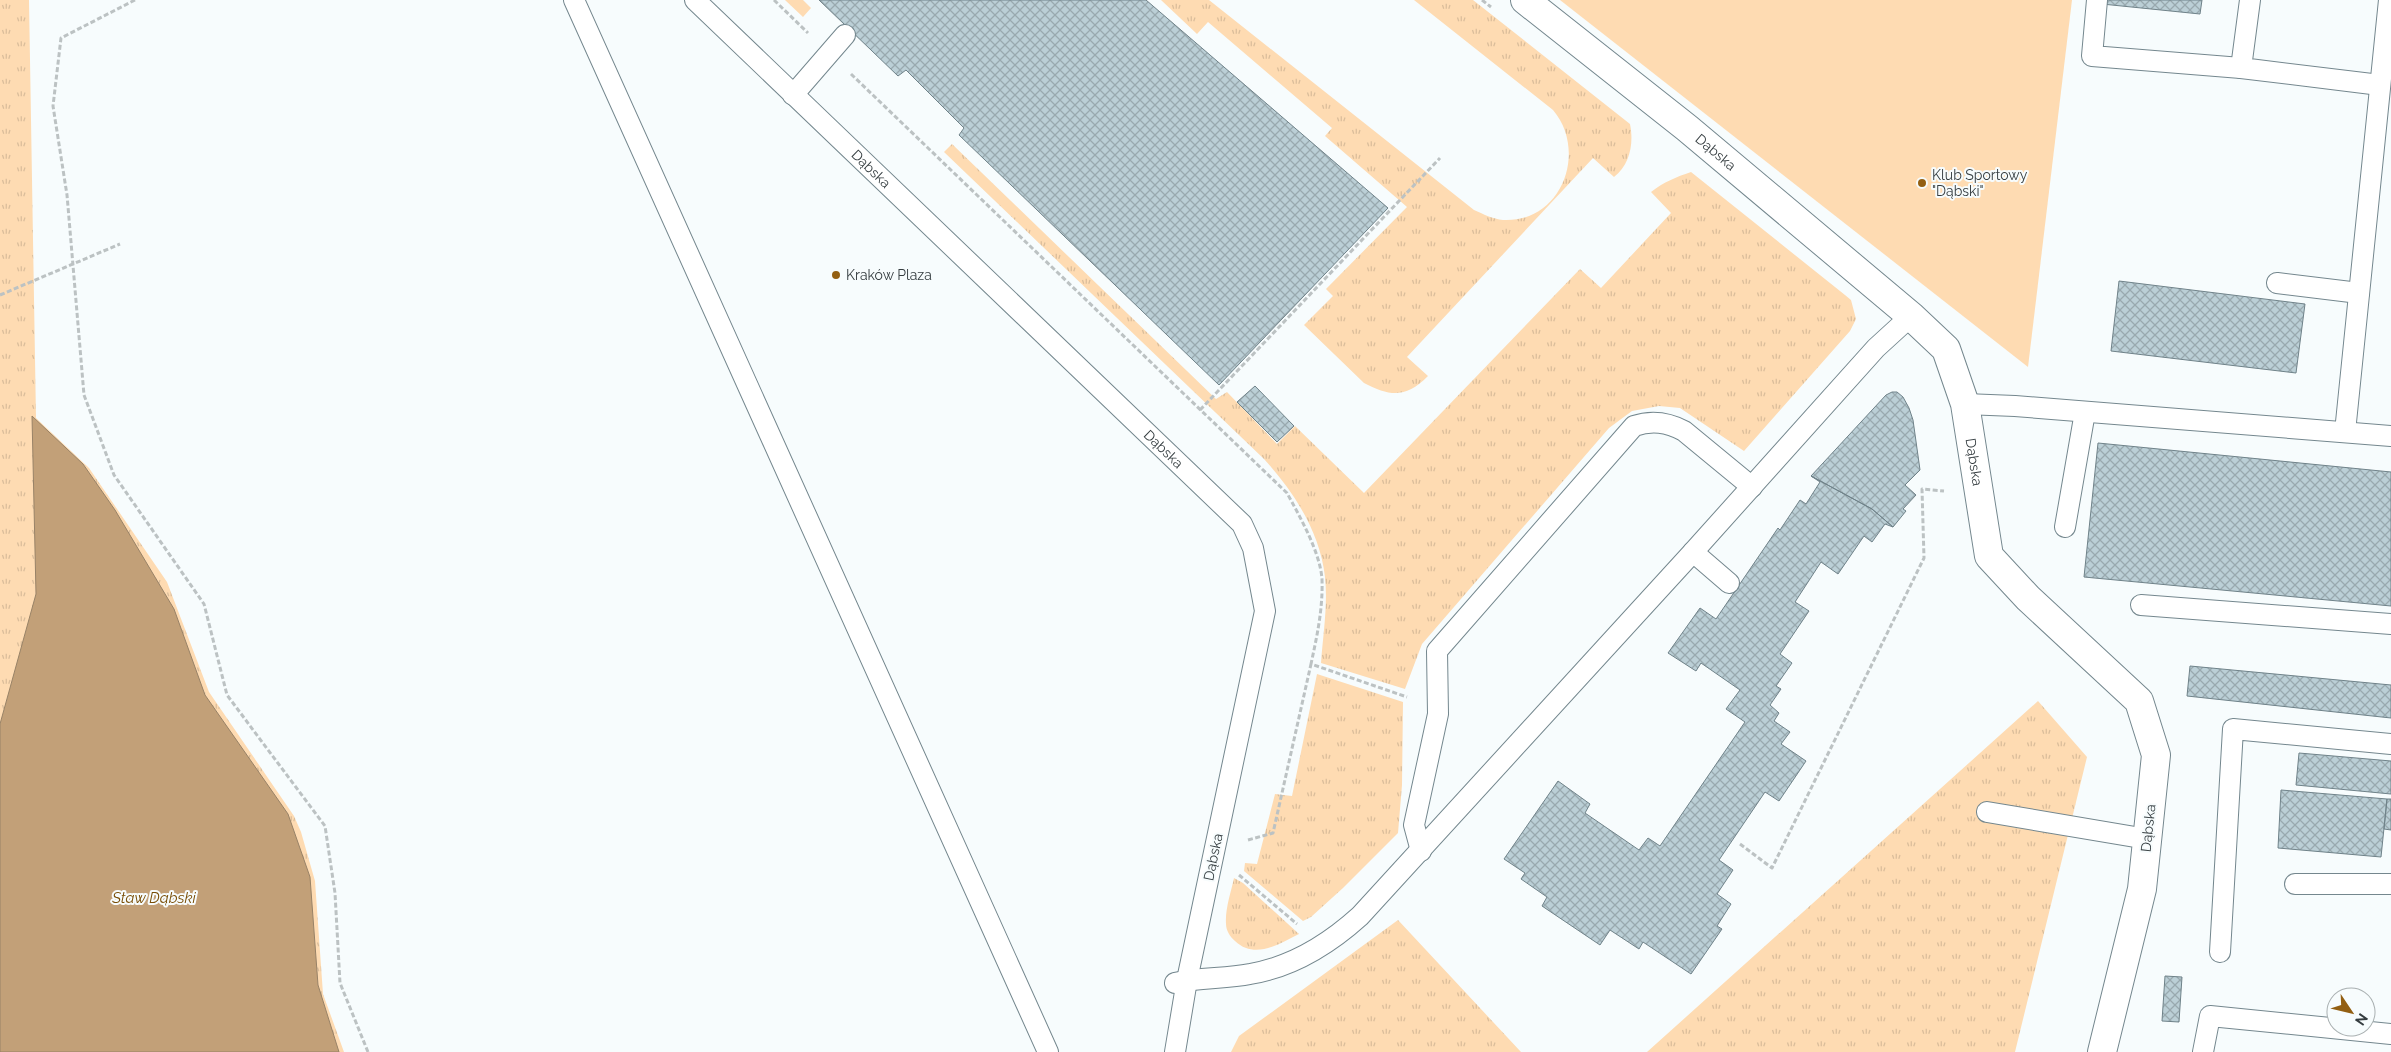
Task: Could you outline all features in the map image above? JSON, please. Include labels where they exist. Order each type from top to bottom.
[{"type":"street","name":"Dąbska","points":[[1525,0],[1687,128],[1911,316],[1946,349],[1965,404],[1988,556],[2028,598],[2140,702],[2156,755],[2142,888],[2102,1052]]},
{"type":"lane","points":[[574,0],[1048,1052]]},
{"type":"lane","name":"Dąbska","points":[[695,0],[1242,524],[1253,548],[1265,611],[1180,982],[1175,1052]]},
{"type":"lane","points":[[2097,0],[2092,56],[2241,68],[2380,85]]},
{"type":"lane","points":[[2241,68],[2250,0]]},
{"type":"lane","points":[[2345,432],[2389,0]]},
{"type":"lane","points":[[793,95],[845,35]]},
{"type":"lane","points":[[2277,283],[2359,293]]},
{"type":"lane","points":[[1180,982],[1252,974],[1303,958],[1355,921],[1693,552],[1876,348],[1911,316]]},
{"type":"lane","points":[[1965,404],[2391,436]]},
{"type":"lane","points":[[2065,527],[2085,412]]},
{"type":"lane","points":[[1421,851],[1414,825],[1438,714],[1437,651],[1634,426],[1647,422],[1673,425],[1684,431],[1752,487]]},
{"type":"lane","points":[[1693,552],[1729,583]]},
{"type":"lane","points":[[2141,605],[2391,624]]},
{"type":"lane","points":[[2220,952],[2233,728],[2391,744]]},
{"type":"lane","points":[[1987,812],[2147,839]]},
{"type":"lane","points":[[2294,884],[2391,884]]},
{"type":"lane","points":[[2203,1052],[2210,1016],[2391,1034]]},
{"type":"path","points":[[135,0],[61,38],[53,106],[67,195],[84,395],[114,475],[204,604],[227,695],[325,826],[335,893],[340,983],[368,1052]]},
{"type":"path","points":[[774,0],[1287,493],[1308,533],[1322,578],[1320,621],[1273,833],[1246,841]]},
{"type":"path","points":[[1200,410],[1440,158]]},
{"type":"path","points":[[0,295],[120,244]]},
{"type":"path","points":[[1740,844],[1772,868],[1924,558],[1922,489],[1952,492]]},
{"type":"path","points":[[1310,664],[1404,696],[1438,714]]},
{"type":"green space","name":"Staw Dąbski","points":[[0,0],[29,0],[36,418],[89,468],[167,582],[209,692],[294,816],[301,832],[315,881],[323,994],[344,1052],[0,1052]]},
{"type":"green space","points":[[785,0],[803,0],[811,8],[803,17]]},
{"type":"green space","points":[[1161,0],[1209,0],[1474,210],[1492,217],[1503,220],[1524,218],[1541,210],[1554,197],[1563,182],[1568,164],[1568,145],[1563,127],[1553,110],[1414,0],[1473,0],[1630,124],[1630,153],[1624,166],[1614,177],[1593,158],[1407,357],[1428,376],[1405,392],[1390,393],[1382,391],[1364,383],[1304,325],[1333,296],[1326,289],[1407,207],[1325,136],[1332,128],[1208,22],[1197,34]]},
{"type":"green space","name":"Klub Sportowy \"Dąbski\"","points":[[1560,0],[2072,0],[2028,367]]},
{"type":"green space","points":[[952,144],[1216,399],[1227,392],[1277,444],[1295,426],[1364,493],[1580,269],[1601,288],[1671,213],[1651,192],[1675,178],[1691,172],[1851,300],[1856,319],[1850,331],[1744,451],[1680,408],[1659,406],[1632,411],[1609,428],[1422,644],[1405,689],[1321,663],[1325,620],[1325,577],[1318,544],[1295,499],[1264,459],[944,152]]},
{"type":"green space","points":[[1317,674],[1403,702],[1402,785],[1398,833],[1343,888],[1311,917],[1303,921],[1244,871],[1245,863],[1257,864],[1275,794],[1292,796]]},
{"type":"green space","points":[[2038,701],[2087,757],[2015,1052],[1647,1052]]},
{"type":"green space","points":[[1234,878],[1243,883],[1299,934],[1275,946],[1259,950],[1243,947],[1231,938],[1227,929],[1226,918]]},
{"type":"green space","points":[[1398,920],[1521,1052],[1231,1052],[1239,1036]]},
{"type":"water","name":"Staw Dąbski","points":[[32,416],[83,464],[115,510],[174,609],[205,695],[288,814],[310,877],[318,985],[339,1052],[0,1052],[0,724],[36,594]]},
{"type":"building","points":[[819,0],[1146,0],[1388,208],[1219,385],[959,135],[964,128],[906,70],[898,76]]},
{"type":"building","points":[[2102,0],[2202,0],[2200,14],[2102,4]]},
{"type":"building","points":[[2119,281],[2305,304],[2296,373],[2111,351]]},
{"type":"building","points":[[1255,386],[1294,426],[1277,442],[1237,402]]},
{"type":"building","points":[[1897,392],[1903,397],[1909,408],[1913,420],[1920,470],[1905,485],[1916,495],[1903,509],[1906,511],[1893,527],[1872,509],[1811,476],[1886,395]]},
{"type":"building","points":[[2098,443],[2391,472],[2391,606],[2084,577]]},
{"type":"building","points":[[1811,476],[1872,509],[1893,527],[1885,524],[1872,542],[1864,536],[1838,574],[1821,562],[1795,602],[1809,611],[1780,654],[1792,663],[1776,686],[1781,689],[1770,705],[1779,713],[1774,721],[1790,732],[1781,744],[1806,761],[1779,801],[1765,792],[1719,860],[1733,870],[1717,894],[1731,904],[1717,926],[1722,929],[1691,974],[1643,942],[1639,949],[1610,930],[1600,945],[1542,906],[1547,897],[1521,879],[1525,873],[1504,859],[1558,781],[1590,804],[1585,813],[1639,850],[1648,838],[1660,846],[1745,722],[1726,709],[1740,690],[1701,663],[1696,671],[1668,653],[1700,608],[1716,619],[1778,528],[1780,530],[1800,500],[1806,504],[1820,482]]},
{"type":"building","points":[[2190,666],[2391,685],[2391,718],[2187,696]]},
{"type":"building","points":[[2299,753],[2391,761],[2391,794],[2296,785]]},
{"type":"building","points":[[2281,790],[2387,799],[2381,857],[2278,848]]},
{"type":"building","points":[[2387,799],[2391,799],[2391,830],[2384,829]]},
{"type":"building","points":[[2165,976],[2182,977],[2179,1022],[2162,1021]]},
{"type":"place","name":"Klub Sportowy \"Dąbski\"","points":[[1922,183]]},
{"type":"place","name":"Kraków Plaza","points":[[836,275]]}]
